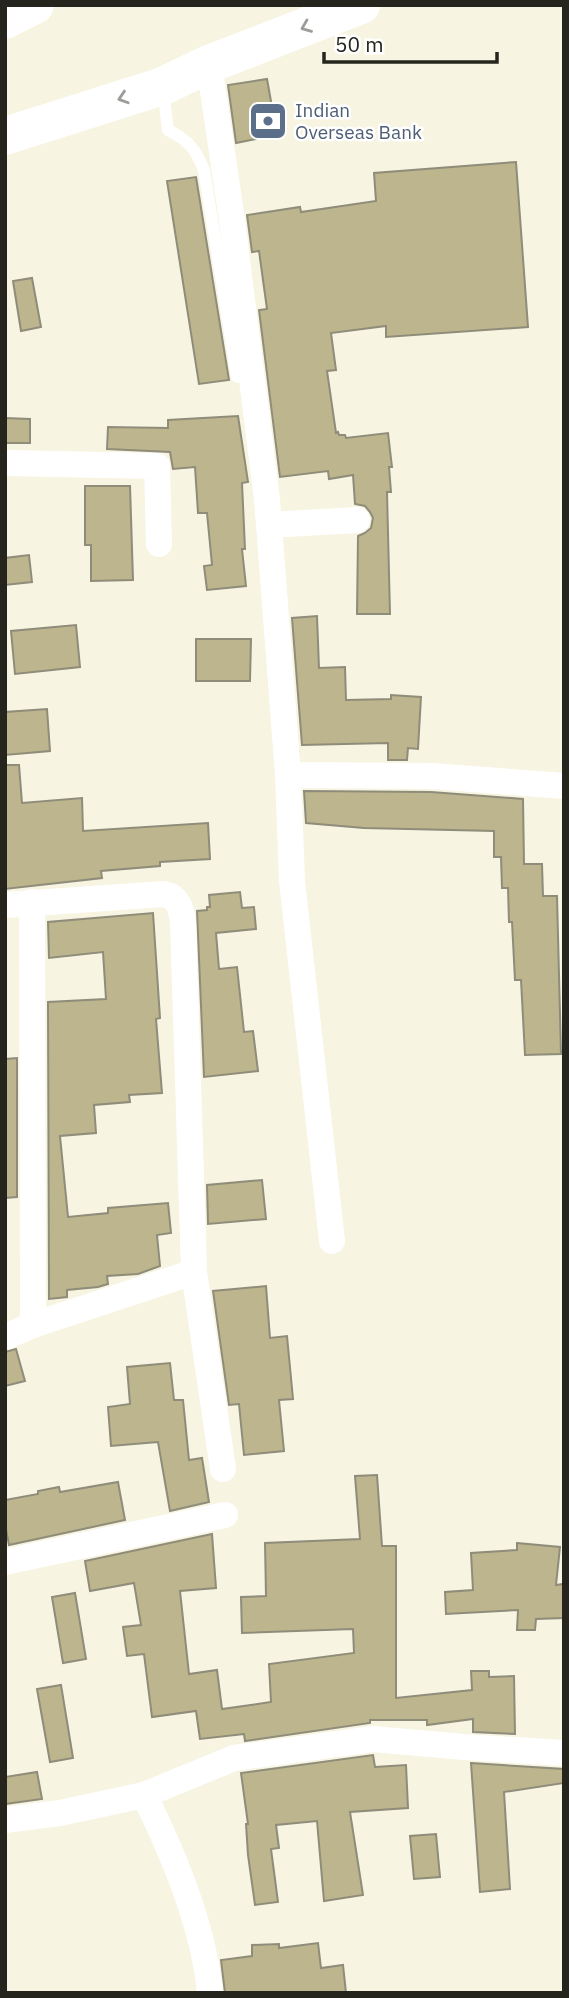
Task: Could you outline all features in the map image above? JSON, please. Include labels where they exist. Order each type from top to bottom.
[{"type":"main road","points":[[5,20],[35,5]]},
{"type":"main road","points":[[5,136],[163,86],[209,64],[362,5]]},
{"type":"street","points":[[209,64],[214,168],[253,373],[269,525],[288,775],[292,881],[332,1241]]},
{"type":"street","points":[[5,463],[157,466],[159,544]]},
{"type":"street","points":[[269,525],[358,520]]},
{"type":"street","points":[[288,775],[432,776],[564,786]]},
{"type":"street","points":[[5,905],[164,894],[172,896],[178,903],[183,922],[194,1272],[223,1469]]},
{"type":"street","points":[[32,902],[33,1325]]},
{"type":"street","points":[[5,1337],[33,1325],[194,1272]]},
{"type":"street","points":[[5,1562],[225,1515]]},
{"type":"street","points":[[5,1820],[60,1813],[144,1795],[234,1758],[373,1739],[464,1748],[564,1753]]},
{"type":"street","points":[[144,1795],[166,1840],[193,1915],[210,1993]]},
{"type":"lane","points":[[163,86],[168,130],[196,150],[214,168],[237,377]]},
{"type":"building","points":[[267,79],[277,135],[236,143],[228,85]]},
{"type":"building","points":[[516,162],[528,327],[386,337],[386,326],[331,333],[336,370],[327,371],[336,433],[345,435],[346,438],[388,433],[392,467],[389,467],[391,492],[387,492],[390,614],[357,614],[358,536],[371,528],[373,518],[365,506],[355,504],[353,475],[329,479],[328,471],[280,477],[259,310],[267,309],[259,251],[252,252],[247,215],[300,207],[301,212],[376,201],[374,173]]},
{"type":"building","points":[[196,177],[229,380],[199,384],[167,181]]},
{"type":"building","points":[[32,278],[41,327],[21,331],[13,281]]},
{"type":"building","points":[[238,416],[248,482],[242,483],[245,549],[242,549],[246,586],[207,590],[204,566],[212,565],[207,513],[198,513],[195,467],[173,469],[170,452],[107,449],[108,427],[168,428],[168,420]]},
{"type":"building","points":[[5,418],[30,419],[30,443],[5,443]]},
{"type":"building","points":[[85,486],[130,486],[133,580],[91,581],[91,545],[85,545]]},
{"type":"building","points":[[29,555],[32,582],[5,585],[5,558]]},
{"type":"building","points":[[317,616],[319,668],[345,667],[346,700],[391,699],[391,695],[421,697],[418,749],[408,748],[407,760],[388,760],[388,743],[302,745],[292,618]]},
{"type":"building","points":[[76,625],[80,667],[15,674],[11,631]]},
{"type":"building","points":[[196,639],[251,639],[250,681],[196,681]]},
{"type":"building","points":[[47,709],[50,751],[5,755],[5,712]]},
{"type":"building","points":[[5,765],[19,765],[22,803],[82,798],[83,831],[208,823],[210,859],[160,862],[160,866],[101,871],[102,878],[5,889]]},
{"type":"building","points":[[304,791],[431,792],[523,799],[524,864],[542,864],[543,896],[557,896],[561,1054],[525,1055],[521,980],[515,980],[508,888],[502,888],[501,857],[494,857],[494,831],[364,828],[306,823]]},
{"type":"building","points":[[240,892],[242,908],[254,907],[256,929],[216,933],[219,969],[237,967],[244,1032],[253,1031],[258,1071],[204,1077],[197,911],[210,907],[209,895]]},
{"type":"building","points":[[153,913],[160,1018],[156,1019],[162,1093],[129,1095],[130,1102],[94,1105],[96,1133],[60,1136],[68,1217],[108,1213],[108,1208],[168,1203],[171,1233],[157,1235],[160,1266],[138,1274],[107,1276],[108,1284],[67,1290],[67,1297],[49,1299],[48,1002],[106,999],[103,952],[49,958],[48,922]]},
{"type":"building","points":[[17,1058],[17,1197],[5,1198],[5,1059]]},
{"type":"building","points":[[262,1180],[266,1219],[208,1224],[207,1185]]},
{"type":"building","points":[[266,1286],[270,1338],[287,1336],[293,1399],[279,1400],[284,1451],[244,1455],[239,1404],[229,1405],[213,1291]]},
{"type":"building","points":[[16,1349],[25,1381],[5,1386],[5,1352]]},
{"type":"building","points":[[170,1363],[174,1400],[183,1400],[189,1460],[202,1458],[209,1502],[170,1511],[158,1442],[111,1446],[108,1407],[130,1404],[127,1367]]},
{"type":"building","points":[[377,1475],[382,1546],[396,1546],[396,1698],[472,1690],[471,1671],[489,1671],[489,1677],[514,1676],[515,1734],[473,1732],[473,1719],[427,1725],[427,1720],[370,1720],[370,1723],[245,1741],[244,1734],[200,1739],[196,1711],[152,1717],[144,1654],[127,1656],[123,1627],[141,1625],[134,1583],[90,1591],[85,1561],[212,1534],[216,1588],[180,1591],[189,1674],[217,1670],[222,1709],[271,1702],[269,1664],[354,1653],[353,1629],[242,1633],[241,1597],[266,1596],[265,1543],[360,1539],[355,1476]]},
{"type":"building","points":[[118,1482],[125,1520],[9,1545],[5,1524],[5,1500],[59,1487],[60,1492]]},
{"type":"building","points":[[517,1543],[560,1547],[556,1585],[563,1584],[564,1618],[536,1619],[535,1630],[517,1630],[518,1610],[446,1614],[445,1592],[473,1590],[471,1553],[517,1550]]},
{"type":"building","points":[[75,1593],[86,1659],[63,1663],[52,1597]]},
{"type":"building","points":[[61,1685],[73,1758],[50,1762],[37,1689]]},
{"type":"building","points":[[373,1755],[375,1767],[406,1765],[408,1808],[350,1812],[363,1895],[324,1901],[317,1821],[276,1825],[279,1848],[271,1849],[278,1902],[255,1905],[241,1773]]},
{"type":"building","points":[[471,1763],[564,1769],[564,1783],[504,1792],[510,1889],[480,1892]]},
{"type":"building","points":[[37,1772],[42,1799],[5,1804],[5,1777]]},
{"type":"building","points":[[436,1834],[440,1877],[414,1879],[410,1836]]},
{"type":"building","points":[[318,1943],[321,1968],[343,1965],[346,1993],[225,1993],[221,1960],[252,1956],[252,1945],[279,1944],[279,1948]]},
{"type":"place","name":"Indian Overseas Bank","points":[[268,121]]}]
